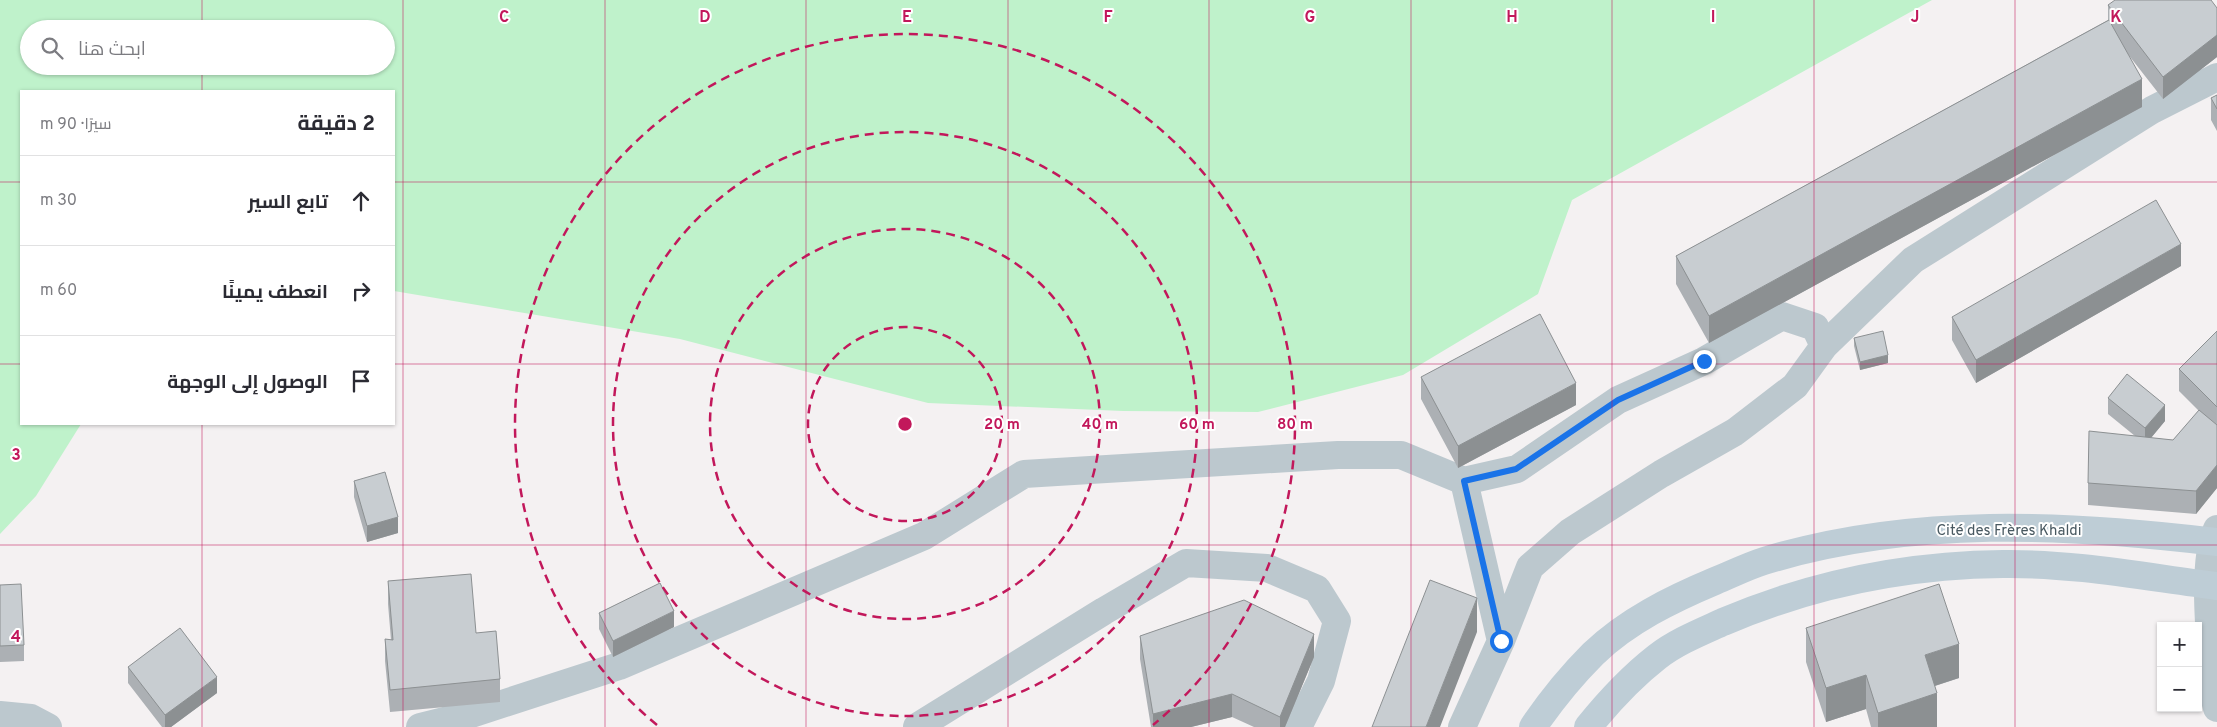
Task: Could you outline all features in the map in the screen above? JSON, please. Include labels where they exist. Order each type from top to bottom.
[{"type":"main road","name":"Cité des Frères Khaldi","points":[[1533,727],[1593,654],[1633,622],[1691,591],[1764,561],[1854,540],[1931,530],[2010,527],[2089,529],[2215,537]]},
{"type":"main road","points":[[1588,727],[1619,689],[1658,656],[1696,634],[1791,596],[1855,578],[1930,567],[2004,564],[2074,568],[2213,586]]},
{"type":"street","points":[[1462,727],[1501,641],[1530,567],[1570,532],[1661,474],[1735,432],[1795,386],[1824,346],[1913,260],[2152,110],[2217,76]]},
{"type":"street","points":[[420,727],[468,715],[619,666],[924,536],[1024,474],[1338,455],[1402,455],[1464,481],[1516,469],[1618,400],[1704,361],[1782,316],[1815,327],[1824,346]]},
{"type":"street","points":[[1464,481],[1501,641]]},
{"type":"street","points":[[2215,537],[2213,586],[2214,696],[2217,708]]},
{"type":"street","points":[[917,727],[1104,611],[1186,563],[1267,568],[1317,589],[1337,621],[1321,681],[1298,727]]},
{"type":"street","points":[[0,715],[31,718],[48,727]]},
{"type":"green space","points":[[0,0],[1932,0],[1572,200],[1538,294],[1403,375],[1258,412],[1123,411],[928,403],[680,339],[395,291],[395,90],[20,90],[20,425],[80,425],[36,496],[0,534]]},
{"type":"building","points":[[2115,0],[2211,0],[2217,8],[2217,35],[2163,77],[2108,5]]},
{"type":"building","points":[[2109,20],[2142,79],[1709,316],[1676,256]]},
{"type":"building","points":[[2217,95],[2217,109],[2211,98]]},
{"type":"building","points":[[2156,200],[2181,244],[1976,360],[1952,317]]},
{"type":"building","points":[[1540,314],[1576,383],[1458,446],[1421,377]]},
{"type":"building","points":[[1883,331],[1888,355],[1860,362],[1854,338]]},
{"type":"building","points":[[2217,331],[2217,407],[2179,369]]},
{"type":"building","points":[[2127,374],[2165,405],[2145,428],[2108,398]]},
{"type":"building","points":[[2199,410],[2217,425],[2217,465],[2196,491],[2088,483],[2089,431],[2173,440]]},
{"type":"building","points":[[385,472],[398,517],[367,526],[354,481]]},
{"type":"building","points":[[471,574],[476,633],[496,631],[500,679],[390,690],[385,639],[393,640],[388,581]]},
{"type":"building","points":[[1430,580],[1477,598],[1426,727],[1372,727]]},
{"type":"building","points":[[660,583],[674,611],[613,641],[599,613]]},
{"type":"building","points":[[21,584],[24,645],[0,646],[0,585]]},
{"type":"building","points":[[1939,584],[1959,644],[1925,655],[1937,693],[1878,713],[1866,675],[1826,688],[1806,628]]},
{"type":"building","points":[[1244,600],[1314,634],[1280,717],[1232,694],[1153,714],[1140,636]]},
{"type":"building","points":[[180,628],[217,677],[165,715],[128,667]]},
{"type":"route","points":[[1501,641],[1464,481],[1516,469],[1618,400],[1704,361]]}]
